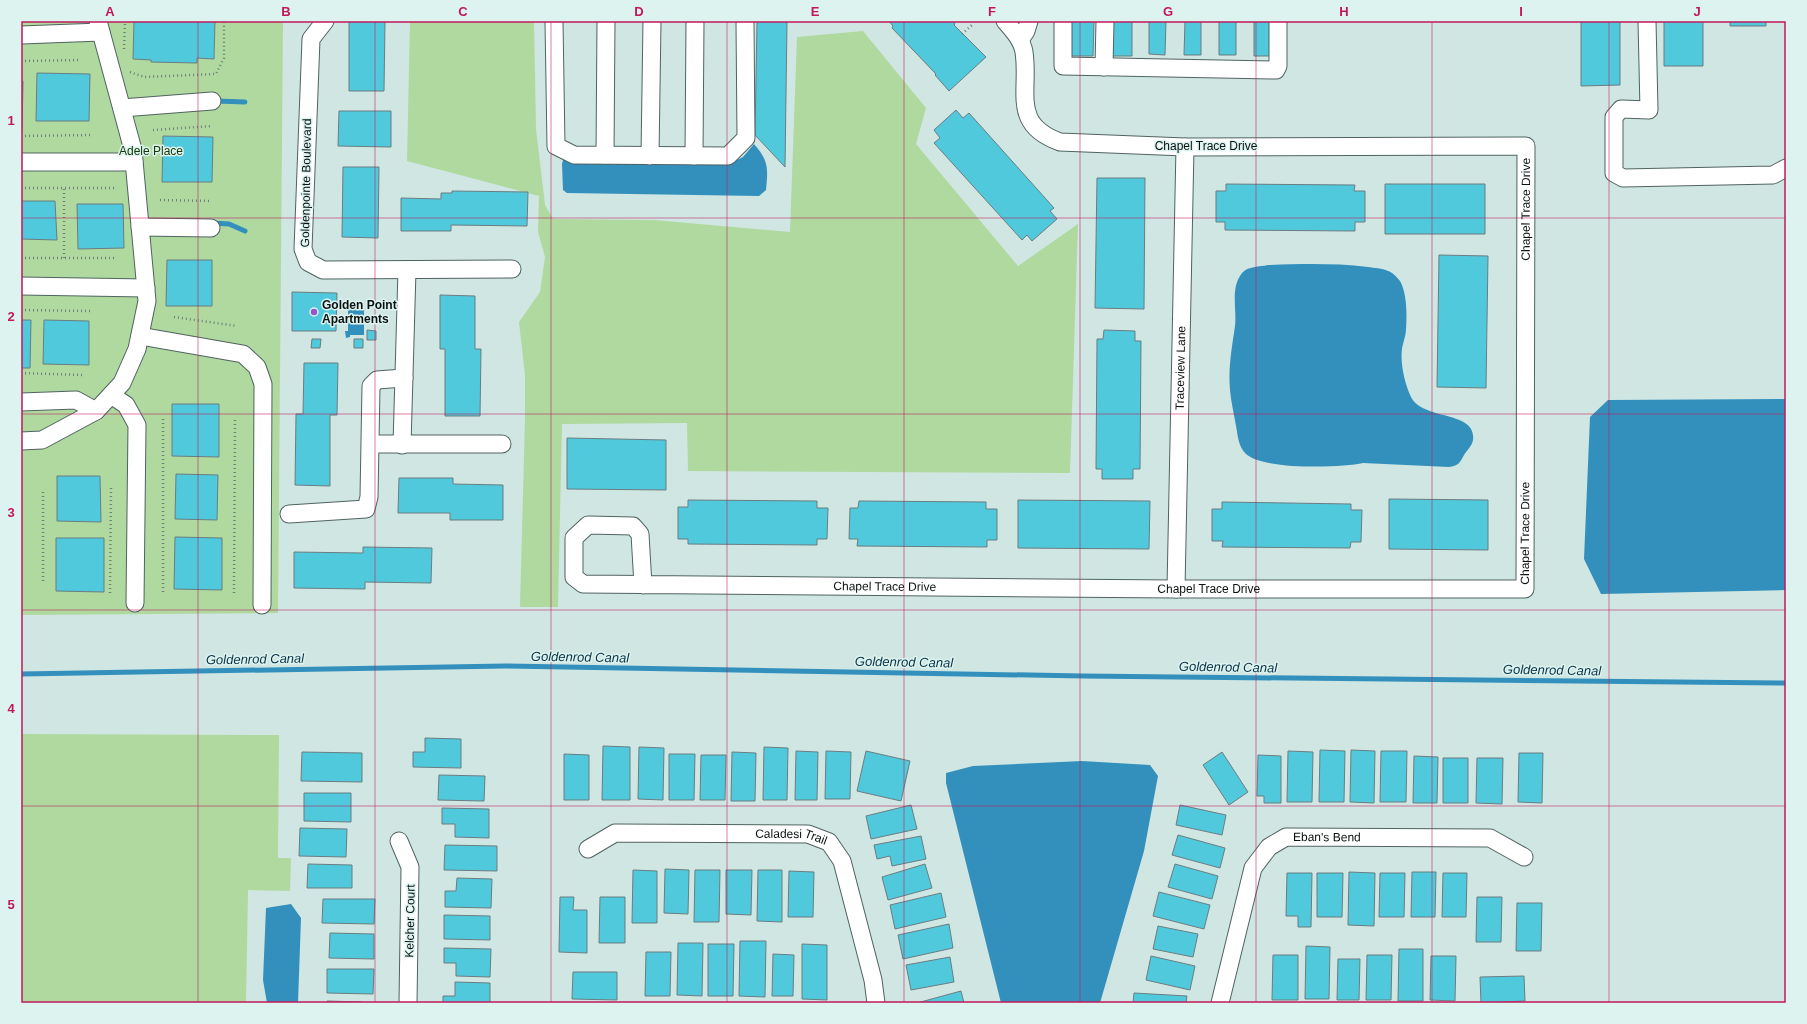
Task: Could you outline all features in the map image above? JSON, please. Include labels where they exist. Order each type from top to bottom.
[{"type":"street","name":"Goldenpointe Boulevard","points":[[325,21],[311,39],[303,249],[308,262],[323,270],[512,269]]},
{"type":"street","points":[[554,21],[556,146],[574,155],[650,156],[728,156],[746,138],[745,21]]},
{"type":"street","points":[[605,155],[606,21]]},
{"type":"street","points":[[650,156],[652,21]]},
{"type":"street","points":[[694,156],[695,21]]},
{"type":"street","name":"Chapel Trace Drive","points":[[643,585],[640,534],[633,526],[588,525],[574,538],[574,577],[583,584],[643,585],[1176,589],[1525,589],[1526,146],[1185,147],[1075,144],[1060,142],[1043,134],[1028,117],[1025,103],[1024,52],[1020,40],[1005,21]]},
{"type":"street","points":[[1020,40],[1026,31],[1029,21]]},
{"type":"street","points":[[1063,21],[1063,66],[1276,70],[1278,66],[1278,21]]},
{"type":"street","points":[[1104,67],[1105,21]]},
{"type":"street","points":[[1647,21],[1649,110],[1621,109],[1614,117],[1614,173],[1623,178],[1773,175],[1786,168]]},
{"type":"street","points":[[21,35],[100,27],[133,150],[147,301],[137,349],[122,383],[96,411],[42,440],[21,441]]},
{"type":"street","points":[[122,108],[212,101]]},
{"type":"street","name":"Traceview Lane","points":[[1176,589],[1185,147]]},
{"type":"street","points":[[21,162],[134,162]]},
{"type":"street","points":[[140,227],[211,228]]},
{"type":"street","points":[[402,445],[407,270]]},
{"type":"street","points":[[21,286],[146,288]]},
{"type":"street","points":[[140,336],[243,354],[257,367],[263,384],[262,605]]},
{"type":"street","points":[[289,514],[366,509],[369,497],[371,386],[377,380],[404,378]]},
{"type":"street","points":[[111,395],[126,405],[137,425],[135,603]]},
{"type":"street","points":[[21,402],[76,400],[96,411]]},
{"type":"street","points":[[371,444],[502,444]]},
{"type":"street","name":"Caladesi Trail","points":[[588,849],[615,833],[808,834],[829,842],[842,861],[874,980],[876,1003]]},
{"type":"street","name":"Eban's Bend","points":[[1220,1003],[1253,868],[1269,847],[1286,837],[1490,838],[1524,856]]},
{"type":"street","name":"Kelcher Court","points":[[399,841],[410,867],[408,1003]]},
{"type":"path","points":[[124,56],[125,21]]},
{"type":"path","points":[[124,70],[144,77],[216,74],[224,58],[224,21]]},
{"type":"path","points":[[962,34],[972,25]]},
{"type":"path","points":[[21,61],[82,60]]},
{"type":"path","points":[[153,130],[212,126]]},
{"type":"path","points":[[21,136],[91,135]]},
{"type":"path","points":[[21,188],[116,188]]},
{"type":"path","points":[[64,188],[64,258]]},
{"type":"path","points":[[160,200],[212,201]]},
{"type":"path","points":[[21,258],[115,258]]},
{"type":"path","points":[[21,310],[90,311]]},
{"type":"path","points":[[174,317],[237,326]]},
{"type":"path","points":[[21,373],[83,375]]},
{"type":"path","points":[[234,593],[235,418]]},
{"type":"path","points":[[163,419],[163,592]]},
{"type":"path","points":[[110,593],[111,488]]},
{"type":"path","points":[[43,489],[43,580]]},
{"type":"green space","name":"Adele Place","points":[[21,21],[283,21],[278,613],[21,615]]},
{"type":"green space","points":[[410,21],[534,21],[536,129],[545,205],[553,219],[654,220],[790,232],[797,37],[863,31],[926,108],[916,144],[1018,266],[1078,224],[1070,473],[688,471],[687,423],[562,424],[558,607],[520,607],[525,375],[519,322],[540,292],[545,257],[538,232],[539,196],[407,161]]},
{"type":"green space","points":[[21,734],[279,735],[278,858],[291,858],[290,891],[248,890],[246,1003],[21,1003]]},
{"type":"water","points":[[754,144],[765,160],[767,171],[766,190],[759,196],[567,193],[563,190],[562,164],[563,160],[566,159],[733,162],[743,157]]},
{"type":"water","points":[[1318,264],[1356,266],[1383,269],[1396,276],[1402,286],[1406,304],[1406,332],[1402,346],[1402,367],[1407,386],[1411,397],[1417,405],[1426,410],[1467,424],[1472,431],[1473,440],[1471,446],[1458,464],[1449,467],[1363,463],[1321,467],[1285,465],[1268,463],[1255,459],[1243,451],[1239,441],[1230,390],[1230,366],[1235,326],[1235,292],[1238,279],[1244,271],[1250,268],[1268,265]]},
{"type":"water","points":[[348,305],[364,305],[364,335],[350,335],[350,337],[346,338],[345,331],[348,331]]},
{"type":"water","points":[[1786,399],[1786,590],[1601,594],[1584,559],[1590,417],[1608,400]]},
{"type":"water","points":[[1082,761],[1150,765],[1158,776],[1144,851],[1100,1003],[1001,1003],[946,783],[946,773],[973,766]]},
{"type":"water","points":[[291,904],[301,918],[298,1003],[267,1003],[263,980],[266,908]]},
{"type":"building","points":[[134,21],[215,21],[214,59],[197,58],[197,63],[151,62],[151,60],[133,59]]},
{"type":"building","points":[[349,21],[385,21],[384,91],[349,91]]},
{"type":"building","points":[[757,21],[787,21],[785,167],[755,135]]},
{"type":"building","points":[[889,21],[953,21],[955,24],[954,25],[986,57],[949,91],[935,75],[936,74],[892,28],[893,26]]},
{"type":"building","points":[[1069,21],[1094,21],[1093,56],[1069,56]]},
{"type":"building","points":[[1111,21],[1132,21],[1132,56],[1111,56]]},
{"type":"building","points":[[1149,21],[1166,21],[1165,55],[1149,54]]},
{"type":"building","points":[[1185,21],[1201,21],[1201,55],[1184,55]]},
{"type":"building","points":[[1219,21],[1236,21],[1236,55],[1219,55]]},
{"type":"building","points":[[1254,21],[1271,21],[1270,56],[1254,56]]},
{"type":"building","points":[[1581,21],[1620,21],[1620,85],[1581,86]]},
{"type":"building","points":[[1664,21],[1703,21],[1703,66],[1664,66]]},
{"type":"building","points":[[1730,21],[1766,21],[1766,26],[1730,26]]},
{"type":"building","points":[[37,73],[90,74],[89,121],[36,121]]},
{"type":"building","points":[[21,81],[23,81],[22,131],[21,131]]},
{"type":"building","points":[[956,110],[963,118],[969,113],[1054,208],[1050,211],[1057,219],[1032,241],[1027,235],[1022,240],[934,143],[940,138],[934,130]]},
{"type":"building","points":[[339,111],[391,111],[391,147],[338,146]]},
{"type":"building","points":[[163,136],[213,137],[212,182],[162,182]]},
{"type":"building","points":[[343,167],[379,167],[378,238],[342,237]]},
{"type":"building","points":[[1097,178],[1145,178],[1144,309],[1095,308]]},
{"type":"building","points":[[1226,184],[1355,185],[1354,191],[1365,191],[1365,222],[1355,222],[1355,231],[1225,230],[1225,222],[1216,222],[1216,191],[1226,191]]},
{"type":"building","points":[[1385,184],[1485,184],[1485,234],[1385,234]]},
{"type":"building","points":[[452,191],[528,192],[527,226],[451,225],[451,231],[401,231],[401,198],[441,199],[441,193],[452,193]]},
{"type":"building","points":[[21,201],[55,201],[57,240],[21,239]]},
{"type":"building","points":[[77,204],[123,204],[124,248],[78,249]]},
{"type":"building","points":[[1439,255],[1488,256],[1486,388],[1437,387]]},
{"type":"building","points":[[167,260],[212,260],[212,306],[166,306]]},
{"type":"building","name":"Golden Point Apartments","points":[[292,292],[337,293],[336,331],[292,331]]},
{"type":"building","points":[[440,295],[475,296],[475,349],[481,349],[480,416],[445,416],[445,349],[440,349]]},
{"type":"building","points":[[21,320],[31,320],[30,368],[21,368]]},
{"type":"building","points":[[44,320],[89,321],[89,365],[43,364]]},
{"type":"building","points":[[367,330],[376,331],[376,340],[367,340]]},
{"type":"building","points":[[1104,330],[1135,331],[1135,341],[1141,341],[1140,469],[1133,469],[1133,479],[1102,479],[1102,469],[1096,469],[1097,339],[1103,339]]},
{"type":"building","points":[[312,339],[321,339],[320,348],[311,348]]},
{"type":"building","points":[[354,339],[363,339],[363,348],[354,348]]},
{"type":"building","points":[[304,363],[338,363],[337,415],[330,415],[330,486],[295,485],[296,414],[303,414]]},
{"type":"building","points":[[172,404],[219,404],[219,457],[172,456]]},
{"type":"building","points":[[567,438],[666,440],[666,490],[567,489]]},
{"type":"building","points":[[176,474],[218,475],[217,520],[175,519]]},
{"type":"building","points":[[57,476],[100,476],[101,522],[57,521]]},
{"type":"building","points":[[399,478],[453,478],[453,484],[503,485],[503,520],[450,520],[450,513],[398,513]]},
{"type":"building","points":[[1389,499],[1488,500],[1488,550],[1389,549]]},
{"type":"building","points":[[688,500],[817,501],[817,508],[828,508],[827,539],[817,539],[817,545],[688,544],[688,539],[678,539],[678,507],[688,507]]},
{"type":"building","points":[[1018,500],[1150,501],[1149,549],[1018,548]]},
{"type":"building","points":[[859,501],[986,502],[986,509],[997,509],[997,540],[987,540],[987,547],[857,546],[858,539],[849,539],[850,508],[858,508]]},
{"type":"building","points":[[1222,502],[1351,504],[1351,510],[1362,510],[1361,542],[1351,542],[1350,548],[1222,547],[1223,541],[1212,541],[1212,509],[1222,509]]},
{"type":"building","points":[[175,537],[222,538],[222,590],[174,589]]},
{"type":"building","points":[[56,538],[104,538],[104,592],[56,591]]},
{"type":"building","points":[[363,547],[432,548],[431,583],[365,582],[365,589],[294,588],[294,552],[363,553]]},
{"type":"building","points":[[425,738],[461,739],[461,768],[413,767],[413,752],[425,752]]},
{"type":"building","points":[[603,746],[630,747],[630,800],[602,800]]},
{"type":"building","points":[[639,747],[664,748],[663,800],[638,799]]},
{"type":"building","points":[[764,747],[788,748],[787,800],[763,800]]},
{"type":"building","points":[[1320,750],[1345,751],[1344,802],[1319,802]]},
{"type":"building","points":[[1351,750],[1375,751],[1374,803],[1350,802]]},
{"type":"building","points":[[796,751],[818,752],[817,800],[795,800]]},
{"type":"building","points":[[826,751],[851,752],[850,799],[825,799]]},
{"type":"building","points":[[866,751],[910,761],[901,801],[857,791]]},
{"type":"building","points":[[1288,751],[1313,752],[1312,802],[1287,802]]},
{"type":"building","points":[[1381,751],[1407,751],[1406,802],[1380,802]]},
{"type":"building","points":[[302,752],[362,753],[362,782],[301,781]]},
{"type":"building","points":[[732,752],[756,753],[755,801],[731,801]]},
{"type":"building","points":[[1222,752],[1248,792],[1229,805],[1203,765]]},
{"type":"building","points":[[1519,753],[1543,753],[1542,803],[1518,802]]},
{"type":"building","points":[[564,754],[589,755],[589,800],[564,800]]},
{"type":"building","points":[[669,754],[695,754],[694,800],[669,800]]},
{"type":"building","points":[[701,755],[726,755],[725,800],[700,800]]},
{"type":"building","points":[[1258,755],[1281,756],[1281,803],[1264,803],[1264,796],[1257,796]]},
{"type":"building","points":[[1414,756],[1438,757],[1437,803],[1413,803]]},
{"type":"building","points":[[1443,758],[1468,758],[1468,803],[1443,803]]},
{"type":"building","points":[[1477,758],[1503,758],[1502,804],[1476,803]]},
{"type":"building","points":[[439,775],[485,776],[484,801],[438,800]]},
{"type":"building","points":[[304,793],[351,793],[351,822],[304,821]]},
{"type":"building","points":[[911,805],[917,829],[871,839],[866,816]]},
{"type":"building","points":[[1180,805],[1226,815],[1222,835],[1176,825]]},
{"type":"building","points":[[442,808],[489,809],[489,838],[455,837],[455,824],[442,824]]},
{"type":"building","points":[[300,828],[347,829],[346,857],[299,856]]},
{"type":"building","points":[[1178,835],[1225,848],[1220,868],[1172,855]]},
{"type":"building","points":[[921,836],[926,859],[892,866],[890,856],[877,859],[874,845]]},
{"type":"building","points":[[445,845],[497,846],[497,871],[444,870]]},
{"type":"building","points":[[308,864],[352,865],[352,888],[307,888]]},
{"type":"building","points":[[925,864],[932,888],[888,900],[882,877]]},
{"type":"building","points":[[1175,864],[1218,876],[1212,899],[1168,887]]},
{"type":"building","points":[[665,869],[689,870],[688,914],[664,913]]},
{"type":"building","points":[[633,870],[657,871],[657,923],[632,923]]},
{"type":"building","points":[[695,870],[720,870],[719,922],[694,922]]},
{"type":"building","points":[[726,870],[752,870],[751,915],[726,914]]},
{"type":"building","points":[[758,870],[782,870],[782,922],[757,921]]},
{"type":"building","points":[[789,871],[814,872],[813,917],[788,917]]},
{"type":"building","points":[[1349,872],[1375,873],[1374,926],[1348,925]]},
{"type":"building","points":[[1412,872],[1436,872],[1435,917],[1411,917]]},
{"type":"building","points":[[1287,873],[1312,873],[1311,927],[1298,927],[1298,916],[1286,916]]},
{"type":"building","points":[[1317,873],[1343,873],[1342,917],[1317,917]]},
{"type":"building","points":[[1380,873],[1405,873],[1404,917],[1379,917]]},
{"type":"building","points":[[1443,873],[1467,873],[1466,917],[1442,917]]},
{"type":"building","points":[[457,878],[492,879],[491,908],[445,907],[445,891],[456,891]]},
{"type":"building","points":[[1159,892],[1210,905],[1204,929],[1153,916]]},
{"type":"building","points":[[941,893],[946,917],[895,929],[890,905]]},
{"type":"building","points":[[560,897],[574,897],[573,910],[587,910],[587,953],[559,952]]},
{"type":"building","points":[[600,897],[625,897],[625,943],[599,943]]},
{"type":"building","points":[[1477,897],[1502,897],[1501,942],[1476,942]]},
{"type":"building","points":[[323,899],[375,899],[374,924],[322,923]]},
{"type":"building","points":[[1517,903],[1542,903],[1541,951],[1516,951]]},
{"type":"building","points":[[444,915],[490,916],[490,940],[444,939]]},
{"type":"building","points":[[949,924],[953,948],[903,959],[898,935]]},
{"type":"building","points":[[1158,926],[1198,934],[1193,957],[1153,949]]},
{"type":"building","points":[[330,933],[374,934],[374,959],[329,958]]},
{"type":"building","points":[[740,941],[766,941],[765,997],[739,996]]},
{"type":"building","points":[[678,943],[703,943],[702,996],[677,995]]},
{"type":"building","points":[[708,944],[734,944],[733,996],[708,996]]},
{"type":"building","points":[[802,944],[827,945],[827,1000],[802,999]]},
{"type":"building","points":[[1306,946],[1330,947],[1329,999],[1305,999]]},
{"type":"building","points":[[444,948],[491,949],[490,977],[456,976],[456,963],[444,963]]},
{"type":"building","points":[[1399,949],[1423,949],[1423,1001],[1398,1001]]},
{"type":"building","points":[[646,952],[671,952],[670,996],[645,996]]},
{"type":"building","points":[[773,954],[794,955],[793,996],[772,996]]},
{"type":"building","points":[[1273,955],[1298,955],[1298,1000],[1272,1000]]},
{"type":"building","points":[[1367,955],[1392,955],[1391,1000],[1366,1000]]},
{"type":"building","points":[[1151,956],[1195,966],[1190,990],[1146,980]]},
{"type":"building","points":[[1431,956],[1456,956],[1455,1001],[1430,1000]]},
{"type":"building","points":[[950,957],[954,982],[911,990],[906,965]]},
{"type":"building","points":[[1338,959],[1360,959],[1359,1000],[1337,1000]]},
{"type":"building","points":[[327,969],[374,969],[373,994],[327,993]]},
{"type":"building","points":[[573,972],[617,972],[617,1000],[572,999]]},
{"type":"building","points":[[1524,976],[1525,1001],[1481,1003],[1480,977]]},
{"type":"building","points":[[455,982],[490,983],[490,1003],[443,1003],[443,996],[455,996]]},
{"type":"building","points":[[961,991],[964,1003],[917,1003]]},
{"type":"building","points":[[1134,993],[1187,996],[1186,1003],[1133,1003]]},
{"type":"building","points":[[327,1001],[362,1002],[362,1003],[327,1003]]},
{"type":"waterway","points":[[217,101],[245,102]]},
{"type":"waterway","points":[[212,223],[229,224],[245,231]]},
{"type":"waterway","name":"Goldenrod Canal","points":[[21,674],[505,666],[1083,676],[1786,683]]},
{"type":"place","name":"Golden Point Apartments","points":[[314,312]]}]
